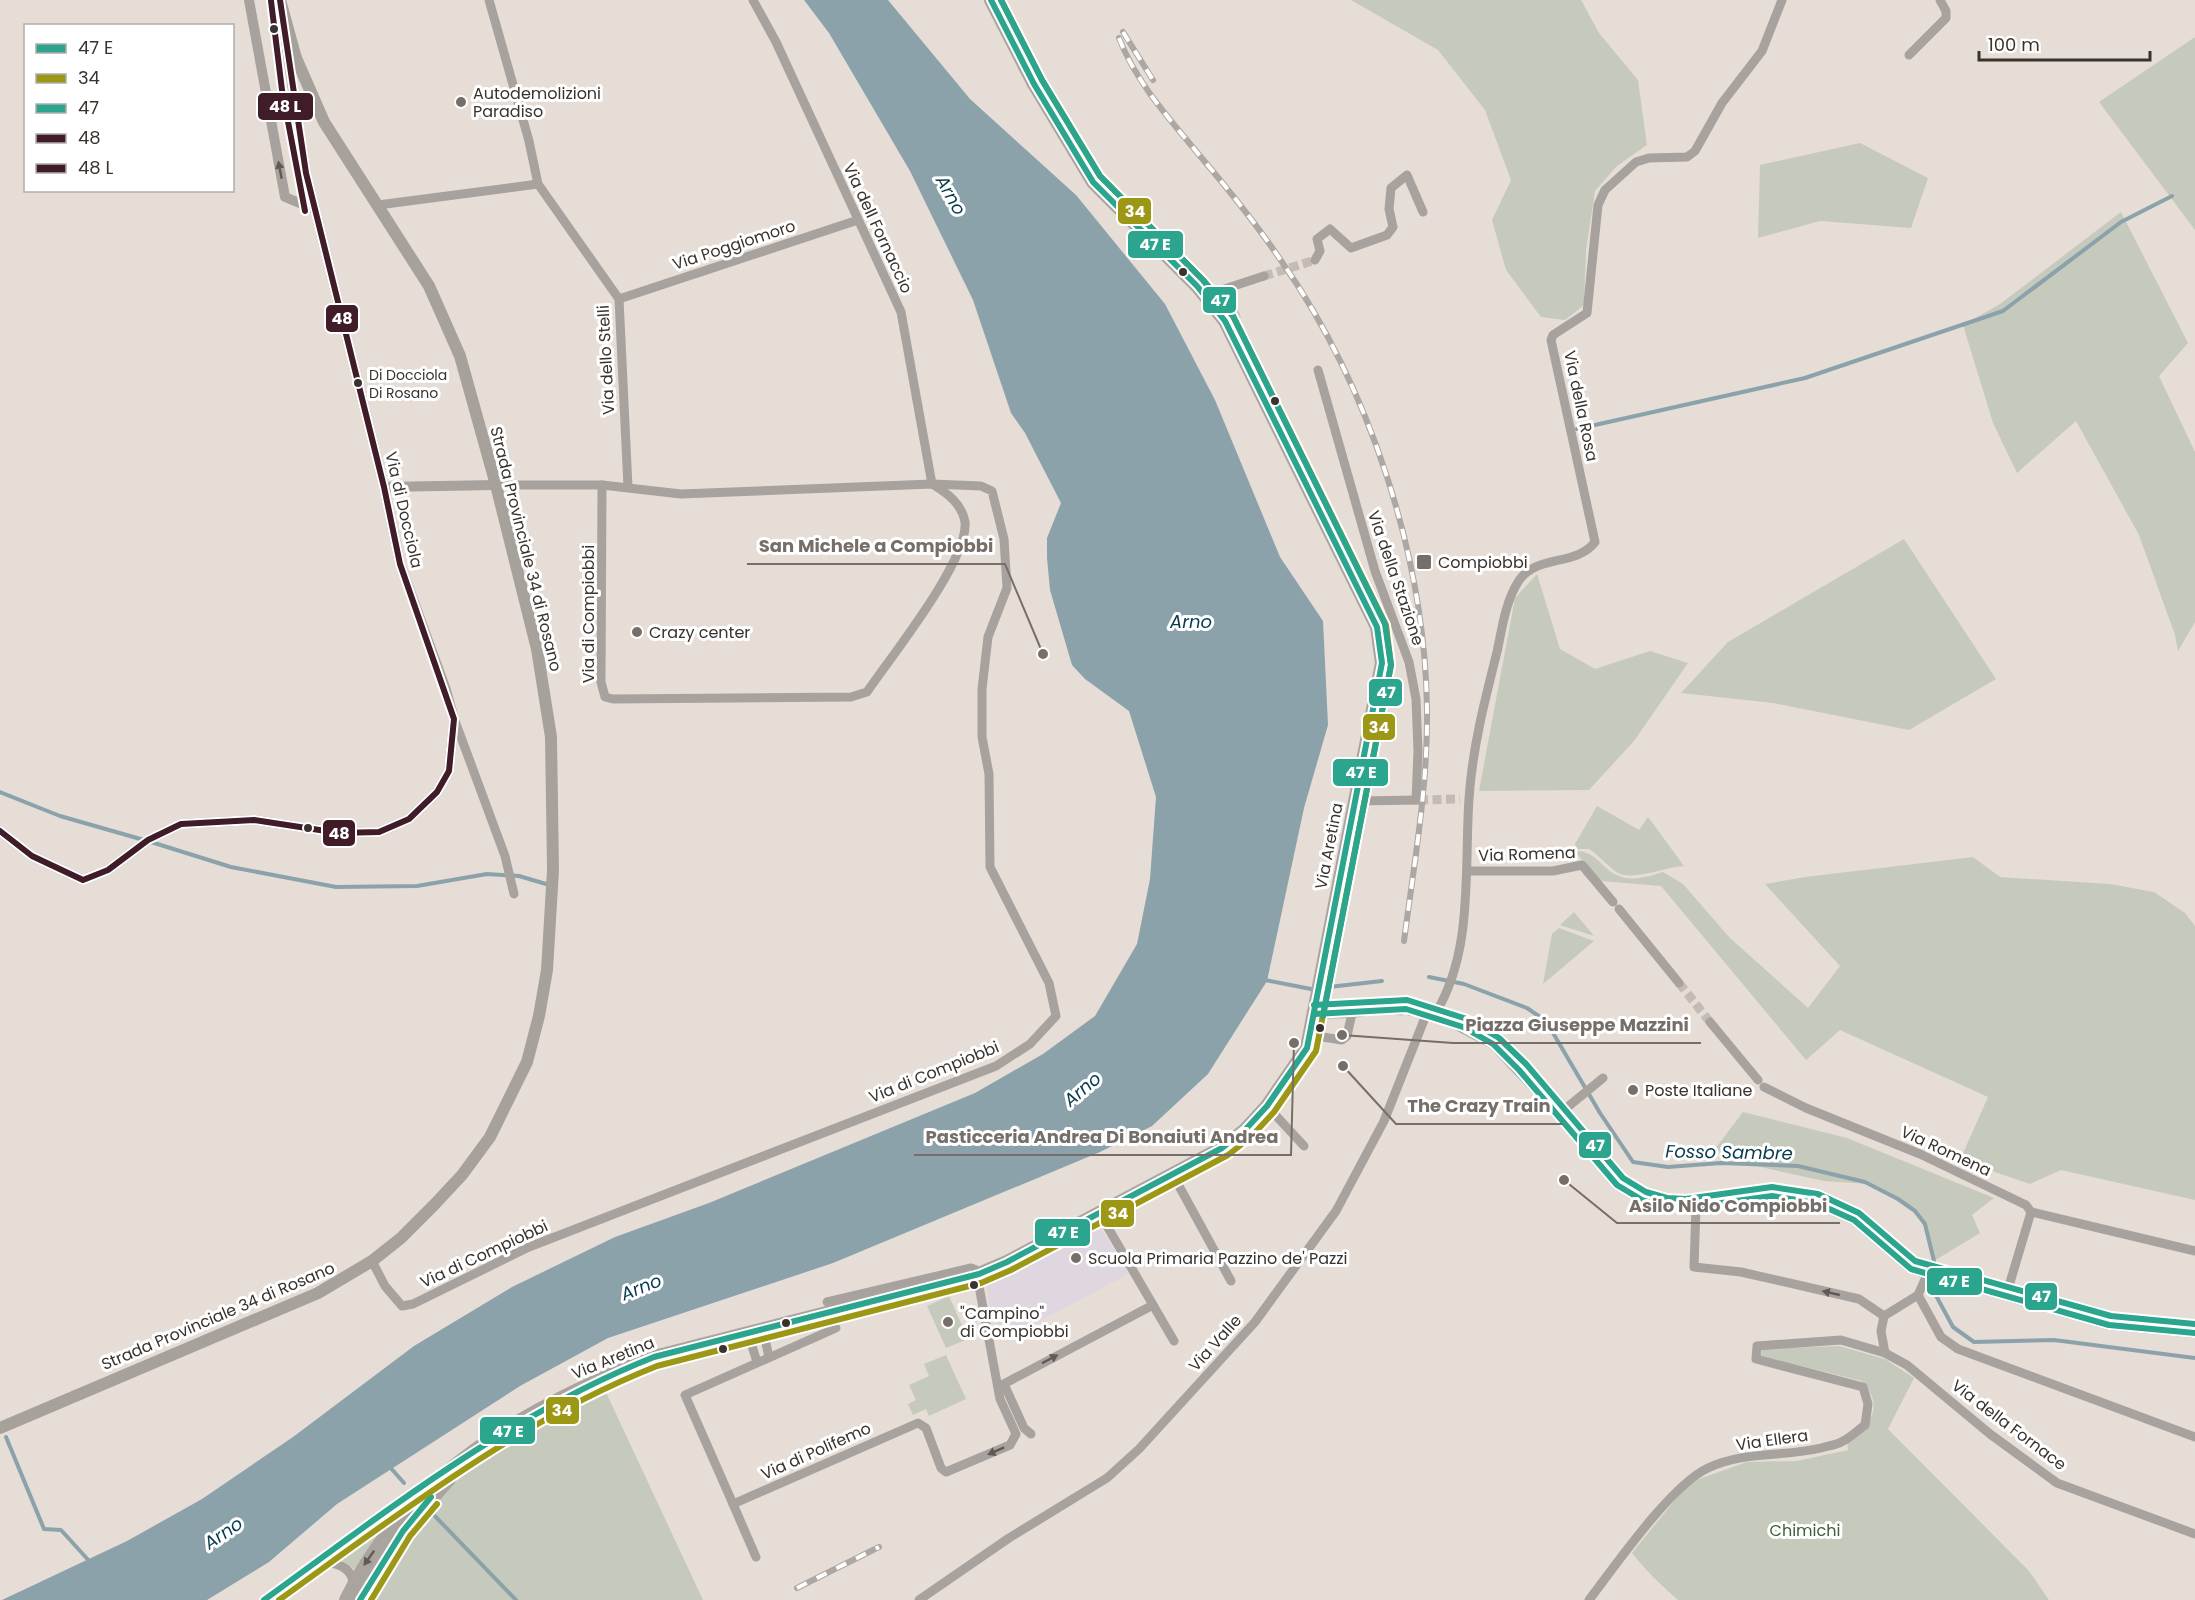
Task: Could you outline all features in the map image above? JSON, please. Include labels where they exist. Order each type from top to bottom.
[{"type":"main road","name":"Strada Provinciale 34 di Rosano","points":[[0,1428],[318,1293],[372,1261],[401,1238],[462,1175],[490,1137],[527,1062],[547,970],[554,870],[551,737],[537,649],[460,356],[429,286],[324,122],[296,58],[280,0]]},
{"type":"main road","name":"Via Aretina","points":[[450,1468],[556,1400],[606,1376],[654,1357],[979,1274],[1100,1214],[1222,1148],[1245,1130],[1267,1106],[1307,1048],[1319,976],[1382,663],[1377,627],[1225,321],[1206,295],[1093,182],[1034,84],[991,0]]},
{"type":"main road","points":[[360,1600],[419,1509],[480,1447]]},
{"type":"main road","points":[[346,1600],[354,1583],[399,1517],[450,1468]]},
{"type":"street","points":[[249,0],[285,198],[314,208]]},
{"type":"street","points":[[378,205],[538,184],[529,141],[489,0]]},
{"type":"street","name":"Via dell Fornaccio","points":[[753,0],[776,42],[901,312],[932,484]]},
{"type":"street","name":"Via della Rosa","points":[[1469,871],[1464,799],[1510,599],[1518,581],[1531,568],[1588,552],[1595,542],[1551,339],[1554,332],[1580,320],[1587,313],[1598,205],[1605,190],[1636,162],[1649,158],[1687,157],[1695,151],[1722,103],[1761,51],[1782,0]]},
{"type":"street","points":[[1910,55],[1946,18],[1946,11],[1940,0]]},
{"type":"street","name":"Via di Docciola","points":[[283,16],[291,88],[314,208],[384,487],[400,564],[505,856],[514,894]]},
{"type":"street","points":[[1315,260],[1320,251],[1317,239],[1330,229],[1351,248],[1387,235],[1393,227],[1389,209],[1391,188],[1407,176],[1423,212]]},
{"type":"street","name":"Via dello Stelli","points":[[538,184],[619,299],[628,487]]},
{"type":"street","name":"Via Poggiomoro","points":[[619,299],[858,220]]},
{"type":"street","points":[[1206,295],[1264,276]]},
{"type":"street","name":"Via della Stazione","points":[[1318,370],[1375,571],[1409,662],[1416,699],[1417,800],[1355,801]]},
{"type":"street","name":"Via di Compiobbi","points":[[602,485],[601,682],[605,696],[625,699],[851,697],[867,692],[944,582],[964,532],[964,522],[955,501],[932,484]]},
{"type":"street","name":"Via di Compiobbi","points":[[372,1261],[393,1298],[402,1306],[413,1304],[529,1247],[996,1066],[1030,1044],[1056,1016],[1049,983],[990,867],[988,774],[982,737],[982,689],[988,637],[1007,588],[1004,539],[992,491],[981,486],[932,484],[681,494],[602,485],[384,487]]},
{"type":"street","points":[[0,831],[32,856],[83,880],[108,870],[148,840],[181,824],[254,820],[339,834],[379,832],[409,819],[437,792],[449,771],[454,719]]},
{"type":"street","name":"Via Romena","points":[[1430,1016],[1448,991],[1455,974],[1469,871],[1553,871],[1582,865],[1679,983]]},
{"type":"street","points":[[1314,1014],[1352,1013],[1378,1009]]},
{"type":"street","points":[[1412,1011],[1463,1027],[1493,1044],[1559,1114],[1617,1185],[1642,1200],[1665,1207],[1696,1207],[1772,1196],[1816,1203],[1854,1220],[1911,1269],[2109,1325],[2195,1333]]},
{"type":"street","points":[[1310,1035],[1342,1040],[1347,1036],[1352,1013]]},
{"type":"street","name":"Via Valle","points":[[920,1600],[1009,1538],[1107,1478],[1139,1449],[1255,1322],[1336,1211],[1384,1121],[1430,1016]]},
{"type":"street","name":"Via Romena","points":[[1710,1022],[1761,1084],[1920,1154],[2026,1205],[2031,1212]]},
{"type":"street","points":[[1559,1114],[1600,1081]]},
{"type":"street","points":[[1267,1106],[1304,1146]]},
{"type":"street","points":[[1173,1175],[1231,1281]]},
{"type":"street","points":[[1696,1207],[1694,1267],[1735,1272],[1859,1299],[1884,1316]]},
{"type":"street","points":[[2006,1296],[2031,1212],[2195,1251]]},
{"type":"street","points":[[1100,1214],[1174,1341]]},
{"type":"street","name":"Via Aretina","points":[[827,1302],[970,1268],[979,1274]]},
{"type":"street","points":[[979,1274],[1001,1385],[1024,1428],[1031,1434]]},
{"type":"street","points":[[1885,1353],[1881,1331],[1884,1316],[1918,1296],[1929,1275]]},
{"type":"street","name":"Via della Fornace","points":[[1918,1296],[1941,1337],[1958,1349],[2195,1437]]},
{"type":"street","points":[[1001,1385],[1153,1305]]},
{"type":"street","points":[[756,1557],[685,1395],[836,1328]]},
{"type":"street","points":[[763,1330],[769,1357]]},
{"type":"street","points":[[748,1333],[757,1362]]},
{"type":"street","name":"Via Ellera","points":[[1589,1600],[1637,1536],[1700,1472],[1751,1456],[1796,1454],[1841,1442],[1865,1425],[1868,1404],[1863,1386],[1756,1359],[1757,1346],[1841,1340],[1885,1353]]},
{"type":"street","name":"Via della Fornace","points":[[1885,1353],[1907,1365],[1990,1434],[2057,1483],[2195,1534]]},
{"type":"street","name":"Via di Polifemo","points":[[733,1504],[911,1425],[921,1434],[926,1430],[941,1468],[946,1472],[1010,1445],[1016,1434],[1000,1399],[1001,1385]]},
{"type":"street","name":"Via Aretina","points":[[264,1600],[450,1468]]},
{"type":"street","name":"Via Aretina","points":[[304,1570],[322,1563],[337,1564],[348,1571],[354,1583]]},
{"type":"street","points":[[353,1600],[354,1583]]},
{"type":"shaded area","points":[[1098,1224],[1129,1274],[1003,1340],[1004,1333],[992,1317],[986,1282]]},
{"type":"green space","points":[[1351,0],[1581,0],[1599,33],[1638,80],[1647,145],[1617,166],[1595,191],[1586,250],[1584,305],[1565,320],[1541,317],[1506,270],[1492,220],[1511,180],[1485,110],[1438,50]]},
{"type":"green space","points":[[2195,37],[2195,230],[2099,102]]},
{"type":"green space","points":[[1860,143],[1928,178],[1911,228],[1820,221],[1758,238],[1760,165]]},
{"type":"green space","points":[[2121,212],[2188,343],[2159,376],[2195,452],[2195,622],[2178,651],[2175,635],[2139,535],[2076,421],[2017,473],[1993,423],[1963,325],[2000,304]]},
{"type":"green space","points":[[1229,295],[1233,298],[1241,317],[1234,321],[1224,299]]},
{"type":"green space","points":[[1904,539],[1996,679],[1909,730],[1773,703],[1681,693],[1728,642]]},
{"type":"green space","points":[[1537,574],[1560,649],[1595,669],[1650,651],[1688,663],[1634,741],[1589,790],[1479,791],[1515,598]]},
{"type":"green space","points":[[1597,806],[1639,830],[1648,817],[1684,866],[1641,875],[1624,875],[1618,873],[1589,849],[1576,849],[1575,844]]},
{"type":"green space","points":[[1580,851],[1592,856],[1608,870],[1622,877],[1637,878],[1663,872],[1683,884],[1730,938],[1808,1008],[1840,966],[1765,884],[1973,857],[2000,877],[2110,884],[2154,892],[2185,913],[2195,926],[2195,1200],[2061,1170],[2030,1184],[1960,1160],[1988,1097],[1840,1030],[1806,1060],[1661,886],[1601,881],[1576,853]]},
{"type":"green space","points":[[1574,912],[1594,936],[1560,925]]},
{"type":"green space","points":[[1559,928],[1594,941],[1543,984],[1552,934]]},
{"type":"green space","points":[[1743,1112],[1847,1138],[1994,1198],[1972,1215],[1980,1233],[1934,1261],[1926,1227],[1917,1213],[1869,1184],[1824,1181],[1742,1163],[1715,1149]]},
{"type":"green space","name":"\"Campino\" di Compiobbi","points":[[949,1296],[968,1339],[946,1348],[927,1306]]},
{"type":"green space","name":"Chimichi","points":[[1839,1346],[1885,1359],[1914,1378],[1888,1429],[2029,1571],[2049,1600],[1678,1600],[1637,1560],[1632,1553],[1683,1490],[1699,1479],[1747,1462],[1797,1461],[1848,1450],[1847,1443],[1868,1423],[1874,1408],[1869,1391],[1862,1381],[1761,1356],[1762,1349]]},
{"type":"green space","points":[[946,1355],[966,1399],[929,1416],[926,1409],[913,1415],[908,1404],[916,1400],[909,1385],[929,1376],[924,1364]]},
{"type":"green space","points":[[603,1386],[703,1600],[368,1600],[399,1544],[414,1524],[447,1489],[484,1458],[543,1416],[549,1422],[577,1408],[577,1400]]},
{"type":"green space","points":[[389,1520],[355,1570],[336,1556]]},
{"type":"water","name":"Arno","points":[[804,0],[888,0],[970,99],[1076,195],[1165,304],[1215,400],[1280,557],[1323,621],[1328,725],[1304,808],[1267,981],[1208,1074],[1152,1126],[1100,1152],[833,1263],[608,1338],[520,1386],[337,1504],[269,1562],[207,1600],[2,1600],[127,1541],[202,1499],[293,1437],[414,1346],[512,1287],[615,1237],[709,1203],[975,1093],[1043,1054],[1095,1016],[1137,944],[1150,879],[1156,797],[1129,711],[1085,679],[1072,665],[1050,590],[1047,558],[1047,538],[1061,503],[1025,433],[1011,413],[973,300],[910,171],[829,33]]},
{"type":"waterway","points":[[1577,429],[1805,378],[2003,311],[2121,222],[2172,196]]},
{"type":"waterway","points":[[0,792],[60,816],[144,840]]},
{"type":"waterway","points":[[151,842],[231,867],[336,887],[417,886],[487,874],[519,876],[546,884]]},
{"type":"waterway","name":"Fosso Sambre","points":[[1429,977],[1464,984],[1527,1008],[1546,1021],[1600,1113],[1633,1162],[1668,1167],[1721,1163],[1798,1166],[1865,1182],[1898,1199],[1915,1211],[1925,1224],[1934,1261],[1933,1290],[1953,1327],[1974,1342],[2054,1340],[2195,1358]]},
{"type":"waterway","name":"Fosso Sambre","points":[[1265,980],[1311,989]]},
{"type":"waterway","name":"Fosso Sambre","points":[[1329,987],[1382,981]]},
{"type":"waterway","points":[[6,1437],[44,1529],[61,1530],[91,1563]]},
{"type":"waterway","points":[[389,1466],[404,1483]]},
{"type":"waterway","points":[[431,1512],[516,1600]]},
{"type":"tunnel","points":[[1264,276],[1315,260]]},
{"type":"tunnel","points":[[1419,800],[1460,799]]},
{"type":"tunnel","points":[[1679,983],[1710,1022]]},
{"type":"tunnel","points":[[1378,1009],[1412,1011]]},
{"type":"railway","points":[[1123,32],[1153,80]]},
{"type":"railway","points":[[1119,38],[1144,86],[1253,221],[1313,311],[1341,363],[1366,418],[1386,475],[1403,533],[1416,592],[1424,651],[1427,709],[1423,796],[1404,941]]},
{"type":"railway","points":[[797,1588],[879,1547]]},
{"type":"transit line","name":"48","points":[[0,831],[32,856],[83,880],[108,870],[148,840],[181,824],[254,820],[339,833],[379,832],[409,819],[437,792],[449,771],[454,719],[400,564],[384,487],[306,173],[280,0]]},
{"type":"transit line","points":[[264,1600],[452,1466],[550,1406],[601,1380],[654,1357],[979,1274],[1007,1262],[1222,1148],[1245,1130],[1267,1106],[1307,1048],[1382,663],[1377,627],[1225,321],[1197,286],[1093,182],[1034,84],[991,0]]},
{"type":"transit line","name":"34","points":[[279,1600],[461,1471],[508,1441],[606,1388],[657,1366],[981,1283],[1011,1270],[1228,1155],[1251,1137],[1274,1112],[1316,1051],[1391,665],[1386,625],[1233,316],[1203,280],[1100,176],[1042,80],[1001,0]]},
{"type":"transit line","name":"47","points":[[1001,0],[1042,80],[1100,176],[1203,280],[1233,316],[1385,624],[1391,665],[1323,1016]]},
{"type":"transit line","points":[[271,1],[282,90],[305,211]]},
{"type":"transit line","name":"47","points":[[1314,1005],[1407,1000],[1467,1019],[1499,1038],[1526,1064],[1623,1178],[1646,1192],[1667,1198],[1686,1199],[1772,1187],[1818,1194],[1859,1213],[1915,1261],[2111,1316],[2195,1324]]},
{"type":"transit line","points":[[1314,1014],[1406,1009],[1463,1027],[1493,1044],[1519,1070],[1617,1185],[1642,1200],[1665,1207],[1686,1208],[1772,1196],[1816,1203],[1854,1220],[1911,1269],[2109,1325],[2195,1333]]},
{"type":"transit line","points":[[360,1600],[403,1531],[431,1497]]},
{"type":"transit line","name":"34","points":[[371,1600],[410,1536],[437,1504]]},
{"type":"place","name":"Autodemolizioni Paradiso","points":[[461,102]]},
{"type":"place","name":"Di Docciola Di Rosano","points":[[358,383]]},
{"type":"place","name":"Compiobbi","points":[[1424,562]]},
{"type":"place","name":"Crazy center","points":[[637,632]]},
{"type":"place","name":"San Michele a Compiobbi","points":[[1043,654]]},
{"type":"place","name":"Piazza Giuseppe Mazzini","points":[[1342,1035]]},
{"type":"place","name":"Pasticceria Andrea Di Bonaiuti Andrea","points":[[1294,1043]]},
{"type":"place","name":"The Crazy Train","points":[[1343,1066]]},
{"type":"place","name":"Poste Italiane","points":[[1633,1090]]},
{"type":"place","name":"Asilo Nido Compiobbi","points":[[1564,1180]]},
{"type":"place","name":"Scuola Primaria Pazzino de' Pazzi","points":[[1076,1258]]},
{"type":"place","name":"\"Campino\" di Compiobbi","points":[[948,1322]]}]
